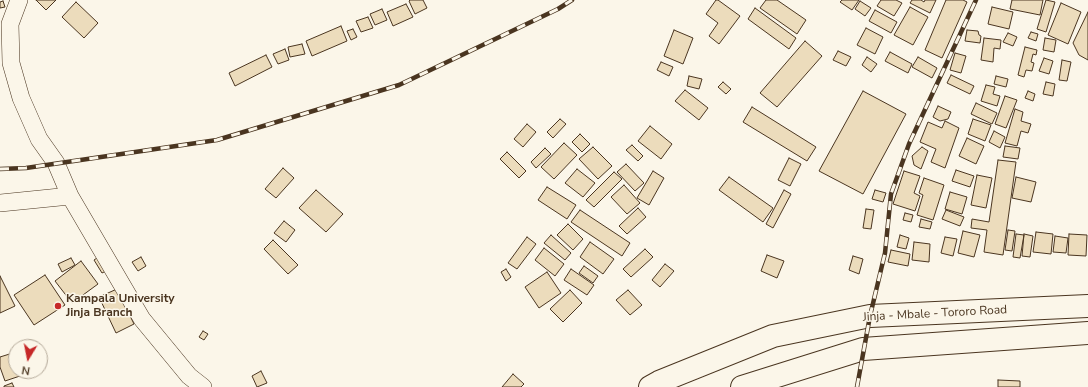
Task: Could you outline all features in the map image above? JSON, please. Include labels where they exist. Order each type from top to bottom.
[{"type":"highway","name":"Jinja - Mbale - Tororo Road","points":[[650,387],[773,336],[870,316],[1088,306]]},
{"type":"highway","points":[[742,387],[863,349],[1088,333]]},
{"type":"street","points":[[19,0],[10,24],[11,63],[21,98],[39,139],[56,163],[70,196],[142,319],[189,376],[203,387]]},
{"type":"street","points":[[0,203],[70,196]]},
{"type":"building","points":[[36,0],[56,0],[46,10]]},
{"type":"building","points":[[423,0],[427,8],[415,14],[409,1]]},
{"type":"building","points":[[716,0],[740,16],[719,44],[709,36],[718,23],[706,14]]},
{"type":"building","points":[[766,0],[777,0],[806,20],[797,34],[760,8]]},
{"type":"building","points":[[842,0],[859,0],[852,10],[840,2]]},
{"type":"building","points":[[881,0],[896,0],[902,3],[894,16],[877,6]]},
{"type":"building","points":[[912,0],[921,0],[924,2],[925,0],[936,0],[930,13],[910,3]]},
{"type":"building","points":[[946,0],[963,0],[967,2],[942,58],[925,50]]},
{"type":"building","points":[[1012,0],[1043,0],[1040,15],[1010,9]]},
{"type":"building","points":[[1046,0],[1055,2],[1046,32],[1037,29]]},
{"type":"building","points":[[3,1],[5,7],[0,8],[0,2]]},
{"type":"building","points":[[860,1],[871,8],[865,16],[855,9]]},
{"type":"building","points":[[76,2],[98,23],[84,38],[62,17]]},
{"type":"building","points":[[1061,3],[1081,12],[1068,44],[1048,35]]},
{"type":"building","points":[[406,4],[413,17],[393,26],[387,12]]},
{"type":"building","points":[[910,7],[928,17],[913,45],[894,35]]},
{"type":"building","points":[[992,7],[1013,12],[1009,29],[988,24]]},
{"type":"building","points":[[755,8],[796,38],[789,49],[748,19]]},
{"type":"building","points":[[382,9],[387,20],[375,25],[370,14]]},
{"type":"building","points":[[875,10],[897,22],[891,33],[869,21]]},
{"type":"building","points":[[1088,12],[1088,60],[1079,55],[1073,43]]},
{"type":"building","points":[[368,17],[373,28],[361,32],[356,21]]},
{"type":"building","points":[[341,26],[347,41],[312,56],[306,41]]},
{"type":"building","points":[[866,28],[883,37],[875,54],[857,45]]},
{"type":"building","points":[[353,29],[357,37],[351,40],[347,31]]},
{"type":"building","points":[[674,30],[693,38],[683,64],[664,56]]},
{"type":"building","points":[[967,30],[978,31],[979,35],[981,36],[980,43],[965,41]]},
{"type":"building","points":[[1031,32],[1038,34],[1036,41],[1028,38]]},
{"type":"building","points":[[1008,33],[1017,37],[1013,46],[1003,42]]},
{"type":"building","points":[[984,38],[1001,40],[1000,49],[994,48],[993,62],[981,60]]},
{"type":"building","points":[[1045,38],[1056,40],[1054,52],[1043,50]]},
{"type":"building","points":[[805,41],[822,56],[777,107],[760,93]]},
{"type":"building","points":[[302,44],[305,54],[290,57],[288,47]]},
{"type":"building","points":[[1025,47],[1037,50],[1036,55],[1033,54],[1031,62],[1034,63],[1032,71],[1026,70],[1024,77],[1018,75]]},
{"type":"building","points":[[285,49],[289,60],[278,64],[273,54]]},
{"type":"building","points":[[838,51],[851,57],[846,66],[833,60]]},
{"type":"building","points":[[890,52],[912,64],[908,73],[885,61]]},
{"type":"building","points":[[955,53],[966,56],[961,73],[950,70]]},
{"type":"building","points":[[266,55],[272,67],[235,86],[229,73]]},
{"type":"building","points":[[867,57],[877,64],[871,72],[862,65]]},
{"type":"building","points":[[918,57],[937,68],[932,78],[912,67]]},
{"type":"building","points":[[1044,58],[1053,61],[1049,74],[1039,71]]},
{"type":"building","points":[[1062,60],[1071,62],[1067,81],[1059,80]]},
{"type":"building","points":[[661,62],[673,67],[669,76],[657,70]]},
{"type":"building","points":[[951,75],[974,86],[970,94],[947,83]]},
{"type":"building","points":[[689,76],[702,79],[699,89],[687,86]]},
{"type":"building","points":[[996,76],[1008,79],[1006,87],[994,84]]},
{"type":"building","points":[[723,82],[731,89],[726,94],[718,87]]},
{"type":"building","points":[[1046,82],[1055,84],[1053,96],[1043,94]]},
{"type":"building","points":[[986,85],[995,87],[993,94],[1000,96],[997,106],[981,101]]},
{"type":"building","points":[[685,90],[708,108],[699,120],[675,101]]},
{"type":"building","points":[[863,91],[906,114],[863,194],[819,171]]},
{"type":"building","points":[[1028,91],[1035,94],[1033,101],[1025,98]]},
{"type":"building","points":[[1005,96],[1017,100],[1006,128],[995,124]]},
{"type":"building","points":[[976,103],[997,113],[992,124],[971,114]]},
{"type":"building","points":[[938,106],[951,112],[948,119],[940,121],[933,117]]},
{"type":"building","points":[[752,107],[816,147],[807,161],[743,122]]},
{"type":"building","points":[[1015,109],[1023,112],[1021,121],[1031,124],[1028,133],[1021,131],[1017,146],[1005,143]]},
{"type":"building","points":[[560,119],[566,124],[553,138],[547,132]]},
{"type":"building","points":[[973,119],[991,125],[985,141],[968,134]]},
{"type":"building","points":[[945,121],[959,128],[945,168],[931,162],[936,149],[920,142],[928,122],[942,128]]},
{"type":"building","points":[[527,124],[536,132],[523,147],[514,139]]},
{"type":"building","points":[[650,126],[672,144],[661,159],[638,141]]},
{"type":"building","points":[[994,131],[1005,137],[1000,148],[989,142]]},
{"type":"building","points":[[580,134],[590,144],[582,152],[572,142]]},
{"type":"building","points":[[967,138],[984,146],[976,164],[959,156]]},
{"type":"building","points":[[564,143],[577,155],[554,179],[541,167]]},
{"type":"building","points":[[632,145],[643,156],[638,161],[626,150]]},
{"type":"building","points":[[1005,146],[1020,148],[1018,159],[1003,157]]},
{"type":"building","points":[[593,147],[612,166],[598,179],[579,159]]},
{"type":"building","points":[[922,147],[928,151],[921,169],[914,165],[912,156]]},
{"type":"building","points":[[545,148],[551,154],[536,168],[531,162]]},
{"type":"building","points":[[507,152],[526,171],[519,178],[500,159]]},
{"type":"building","points":[[789,158],[801,164],[790,186],[778,180]]},
{"type":"building","points":[[998,160],[1016,162],[1003,255],[984,252],[987,230],[971,228],[972,219],[989,222]]},
{"type":"building","points":[[626,164],[644,183],[635,191],[617,172]]},
{"type":"building","points":[[283,168],[294,178],[276,198],[265,189]]},
{"type":"building","points":[[577,169],[595,183],[583,197],[565,183]]},
{"type":"building","points":[[956,170],[974,176],[970,187],[952,181]]},
{"type":"building","points":[[653,171],[664,178],[649,205],[637,198]]},
{"type":"building","points":[[904,171],[920,176],[914,193],[920,196],[915,211],[893,204]]},
{"type":"building","points":[[614,172],[622,179],[594,207],[586,200]]},
{"type":"building","points":[[977,175],[992,178],[986,208],[971,205]]},
{"type":"building","points":[[729,177],[773,208],[763,222],[719,190]]},
{"type":"building","points":[[1016,177],[1036,182],[1031,202],[1012,198]]},
{"type":"building","points":[[924,178],[944,185],[933,220],[917,215],[923,195],[919,193]]},
{"type":"building","points":[[624,185],[640,203],[627,214],[611,197]]},
{"type":"building","points":[[547,187],[576,205],[567,219],[538,200]]},
{"type":"building","points":[[316,190],[343,214],[326,232],[299,208]]},
{"type":"building","points":[[784,190],[791,194],[773,228],[766,224]]},
{"type":"building","points":[[875,190],[886,193],[883,202],[872,199]]},
{"type":"building","points":[[950,192],[967,197],[962,214],[945,209]]},
{"type":"building","points":[[638,208],[646,217],[627,234],[619,226]]},
{"type":"building","points":[[866,209],[874,210],[871,229],[863,228]]},
{"type":"building","points":[[580,210],[630,243],[622,256],[571,222]]},
{"type":"building","points":[[946,210],[964,217],[960,226],[942,219]]},
{"type":"building","points":[[905,213],[913,215],[911,222],[903,220]]},
{"type":"building","points":[[921,219],[932,222],[930,229],[919,227]]},
{"type":"building","points":[[284,221],[295,230],[286,242],[274,233]]},
{"type":"building","points":[[568,224],[583,239],[573,250],[557,235]]},
{"type":"building","points":[[1008,230],[1015,231],[1012,251],[1005,250]]},
{"type":"building","points":[[963,231],[980,235],[974,257],[958,253]]},
{"type":"building","points":[[1036,232],[1053,234],[1051,254],[1033,252]]},
{"type":"building","points":[[1016,234],[1024,235],[1020,258],[1013,257]]},
{"type":"building","points":[[1024,234],[1033,236],[1030,257],[1022,256]]},
{"type":"building","points":[[1069,234],[1087,235],[1086,256],[1068,255]]},
{"type":"building","points":[[551,235],[571,253],[565,260],[544,243]]},
{"type":"building","points":[[900,235],[909,238],[906,249],[897,247]]},
{"type":"building","points":[[1055,236],[1068,238],[1066,253],[1053,252]]},
{"type":"building","points":[[527,237],[536,244],[517,269],[508,263]]},
{"type":"building","points":[[945,237],[957,239],[953,256],[941,253]]},
{"type":"building","points":[[273,240],[298,265],[288,274],[264,249]]},
{"type":"building","points":[[590,242],[614,259],[603,274],[580,257]]},
{"type":"building","points":[[914,242],[930,244],[929,262],[912,260]]},
{"type":"building","points":[[544,248],[564,264],[555,276],[535,260]]},
{"type":"building","points":[[645,249],[653,257],[631,277],[623,269]]},
{"type":"building","points":[[891,250],[910,254],[908,266],[888,262]]},
{"type":"building","points":[[767,255],[784,261],[777,278],[761,271]]},
{"type":"building","points":[[100,256],[108,270],[102,273],[94,260]]},
{"type":"building","points":[[853,256],[863,259],[859,274],[849,270]]},
{"type":"building","points":[[141,257],[146,266],[138,271],[132,262]]},
{"type":"building","points":[[71,258],[75,265],[62,272],[58,264]]},
{"type":"building","points":[[81,261],[98,284],[72,303],[55,281]]},
{"type":"building","points":[[665,264],[674,271],[660,287],[652,280]]},
{"type":"building","points":[[584,266],[598,276],[593,283],[579,273]]},
{"type":"building","points":[[506,269],[511,277],[506,281],[501,272]]},
{"type":"building","points":[[571,269],[594,285],[587,295],[564,280]]},
{"type":"building","points":[[547,272],[561,293],[539,308],[525,287]]},
{"type":"building","points":[[45,275],[65,305],[34,325],[14,295]]},
{"type":"building","points":[[0,276],[15,306],[0,313]]},
{"type":"building","points":[[117,289],[134,324],[116,333],[99,297]]},
{"type":"building","points":[[570,290],[582,303],[563,322],[550,309]]},
{"type":"building","points":[[628,290],[642,305],[630,315],[616,300]]},
{"type":"building","points":[[203,331],[208,334],[204,340],[199,337]]},
{"type":"building","points":[[8,354],[8,379],[11,379],[5,381],[0,367],[0,357]]},
{"type":"building","points":[[261,371],[267,383],[257,387],[252,376]]},
{"type":"building","points":[[513,374],[524,384],[521,387],[502,387]]},
{"type":"building","points":[[998,380],[1020,381],[1020,387],[998,387]]},
{"type":"building","points":[[12,383],[14,387],[4,387],[4,386]]},
{"type":"railway","points":[[0,169],[26,168],[217,140],[399,85],[558,9],[572,0]]},
{"type":"railway","points":[[857,387],[870,316],[885,253],[891,194],[909,144],[976,0]]},
{"type":"place","name":"Kampala University Jinja Branch","points":[[58,306]]}]
